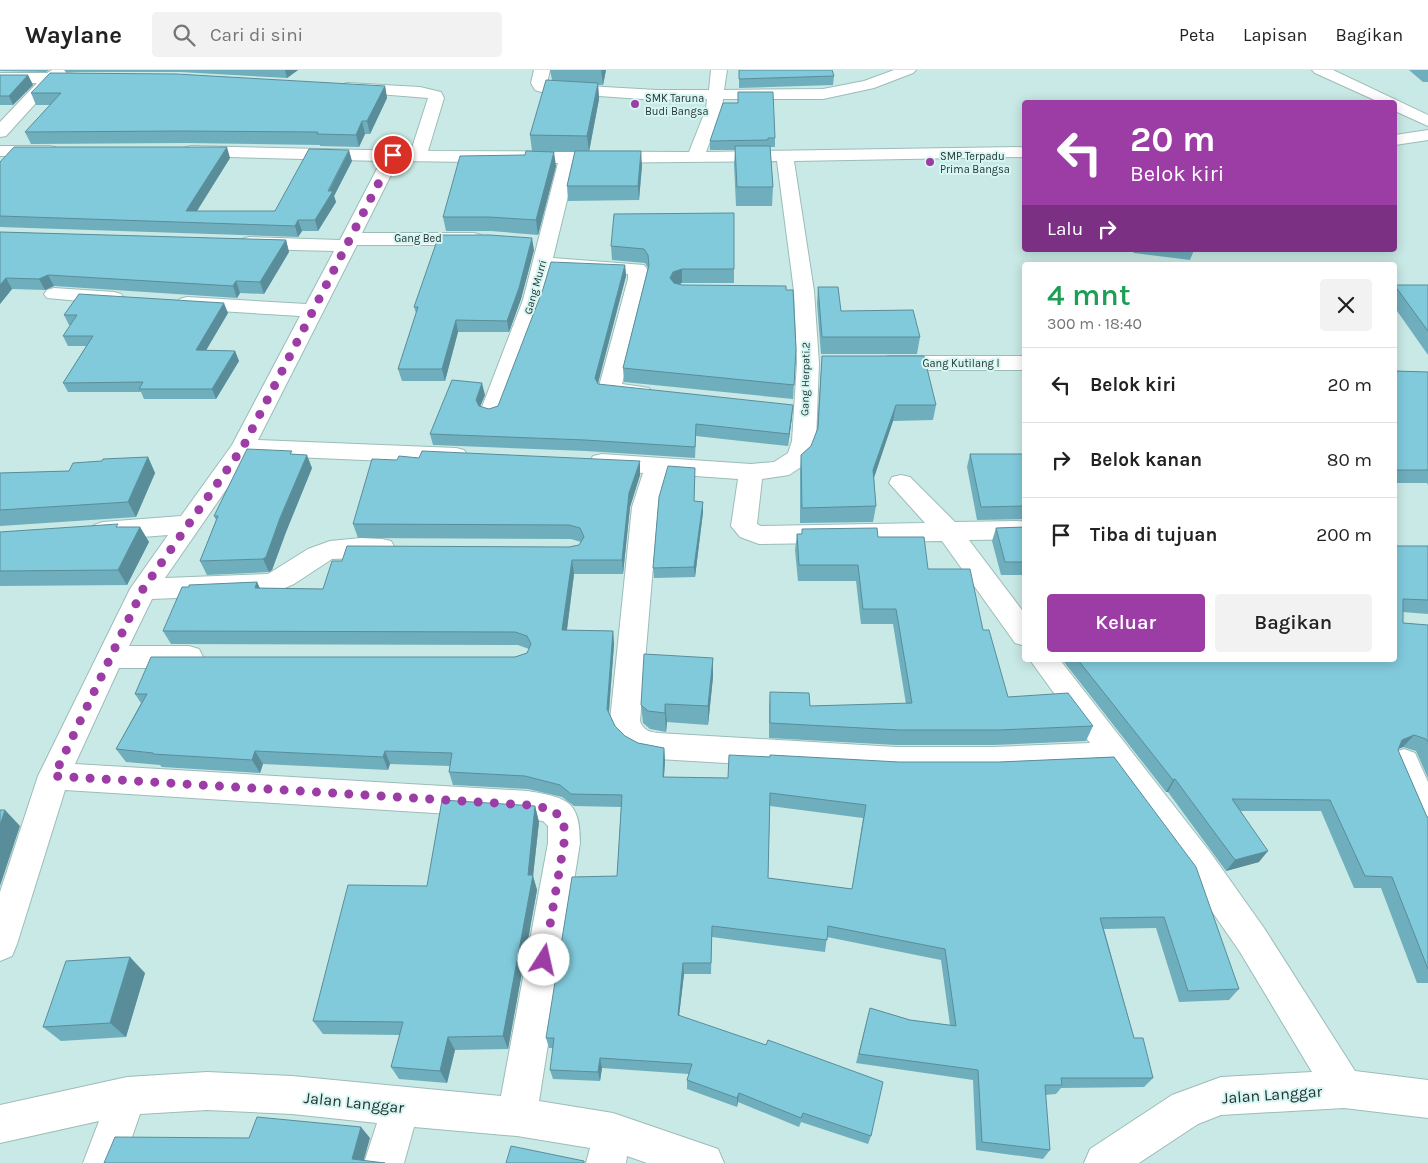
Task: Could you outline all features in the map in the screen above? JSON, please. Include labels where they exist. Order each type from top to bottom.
[{"type":"street","points":[[0,132],[49,79],[63,70]]},
{"type":"street","points":[[542,70],[539,83],[541,87],[552,89],[715,96],[823,94],[868,85],[908,70]]},
{"type":"street","points":[[696,156],[714,109],[719,70]]},
{"type":"street","points":[[860,70],[868,85]]},
{"type":"street","points":[[1320,70],[1387,100]]},
{"type":"street","points":[[0,78],[98,78]]},
{"type":"street","points":[[336,87],[420,92],[435,95],[436,98],[418,155]]},
{"type":"street","points":[[1397,106],[1428,121]]},
{"type":"street","points":[[1397,140],[1428,134]]},
{"type":"street","points":[[0,151],[66,150]]},
{"type":"street","points":[[176,150],[568,158],[1022,152]]},
{"type":"street","points":[[0,944],[54,776],[143,589],[243,447],[393,155]]},
{"type":"street","name":"Gang Herpati.2","points":[[576,461],[750,472],[780,469],[798,457],[804,441],[795,408],[818,363],[794,291],[785,156]]},
{"type":"street","name":"Gang Murri","points":[[491,412],[533,300],[543,263],[536,242],[568,158]]},
{"type":"street","name":"Gang Bed","points":[[230,242],[348,243],[491,239]]},
{"type":"street","points":[[543,263],[637,269],[638,279],[610,390],[658,395]]},
{"type":"street","points":[[54,294],[134,300]]},
{"type":"street","points":[[164,302],[313,312]]},
{"type":"street","name":"Gang Kutilang I","points":[[867,363],[1022,363]]},
{"type":"street","points":[[243,447],[478,457]]},
{"type":"street","points":[[657,467],[650,485],[646,507],[625,721],[630,736],[640,742],[658,746],[896,760],[994,760],[1116,756]]},
{"type":"street","points":[[750,472],[744,526],[749,531],[759,535],[1022,530]]},
{"type":"street","points":[[901,483],[950,532],[1022,628]]},
{"type":"street","points":[[84,532],[189,524]]},
{"type":"street","points":[[143,589],[271,584],[283,580],[316,557],[329,551],[360,548],[408,548]]},
{"type":"street","points":[[110,657],[209,657]]},
{"type":"street","points":[[1046,662],[1198,863],[1246,932],[1344,1089]]},
{"type":"street","points":[[1404,762],[1428,818]]},
{"type":"street","points":[[54,776],[528,805],[552,809],[564,821],[564,843],[517,1116]]},
{"type":"street","name":"Jalan Langgar","points":[[1104,1163],[1186,1109],[1221,1096],[1344,1089],[1428,1099]]},
{"type":"street","name":"Jalan Langgar","points":[[0,1124],[127,1096],[216,1092],[292,1095],[401,1107],[517,1116],[610,1148],[704,1163]]},
{"type":"street","points":[[102,1163],[127,1096]]},
{"type":"street","points":[[384,1163],[401,1107]]},
{"type":"building","points":[[739,70],[832,70],[834,76],[739,79]]},
{"type":"building","points":[[50,73],[176,74],[385,86],[367,121],[362,121],[356,135],[317,134],[318,132],[25,132],[61,93],[31,93]]},
{"type":"building","points":[[0,75],[28,75],[9,96],[0,96]]},
{"type":"building","points":[[546,80],[598,83],[587,136],[530,135]]},
{"type":"building","points":[[738,92],[773,92],[775,138],[768,138],[768,140],[710,141],[723,103],[738,103]]},
{"type":"building","points":[[735,146],[770,146],[773,187],[737,187]]},
{"type":"building","points":[[14,147],[227,147],[186,211],[275,211],[309,149],[349,150],[328,191],[333,191],[315,220],[298,220],[295,226],[0,216],[0,162]]},
{"type":"building","points":[[526,151],[554,152],[536,220],[443,217],[460,156],[525,155]]},
{"type":"building","points":[[575,151],[641,151],[638,186],[567,186]]},
{"type":"building","points":[[734,213],[734,269],[682,269],[673,272],[670,278],[674,283],[682,285],[786,286],[786,290],[793,290],[796,349],[794,385],[623,368],[649,265],[648,255],[644,249],[611,246],[614,214]]},
{"type":"building","points":[[0,232],[286,240],[260,282],[236,281],[233,286],[48,275],[39,279],[6,278],[0,285]]},
{"type":"building","points":[[439,235],[489,235],[532,238],[519,288],[507,321],[456,320],[442,369],[398,369],[418,307],[414,307]]},
{"type":"building","points":[[551,262],[625,265],[595,378],[598,384],[793,405],[789,434],[696,424],[695,447],[585,440],[430,434],[452,380],[482,383],[476,400],[479,406],[489,409],[498,406],[543,289]]},
{"type":"building","points":[[1397,285],[1428,285],[1428,331],[1397,289]]},
{"type":"building","points":[[818,287],[838,287],[841,311],[913,310],[920,337],[822,337]]},
{"type":"building","points":[[79,294],[224,303],[196,350],[235,351],[212,389],[139,389],[143,382],[63,383],[93,336],[63,336],[77,315],[64,315]]},
{"type":"building","points":[[822,356],[924,356],[936,405],[896,405],[873,470],[876,506],[802,508],[801,455],[811,446],[818,428]]},
{"type":"building","points":[[1397,371],[1428,372],[1428,470],[1397,470]]},
{"type":"building","points":[[247,449],[292,451],[290,454],[307,455],[280,518],[266,557],[263,559],[200,561],[218,516],[214,516]]},
{"type":"building","points":[[422,451],[640,461],[629,493],[622,560],[572,560],[562,630],[613,631],[607,709],[615,726],[625,736],[638,743],[664,748],[663,777],[728,778],[729,755],[770,757],[770,755],[899,762],[999,762],[1114,757],[1196,867],[1239,989],[1188,991],[1164,917],[1100,918],[1134,1038],[1143,1038],[1153,1078],[1061,1078],[1062,1085],[1045,1085],[1050,1150],[982,1142],[978,1070],[859,1054],[870,1008],[910,1020],[956,1026],[945,949],[828,926],[827,940],[712,926],[711,963],[683,963],[678,1015],[766,1045],[768,1040],[883,1082],[871,1136],[803,1113],[801,1118],[739,1093],[737,1098],[687,1080],[692,1064],[600,1058],[598,1072],[550,1070],[554,1038],[546,1038],[572,877],[617,876],[622,795],[571,794],[560,785],[525,776],[449,772],[452,753],[385,751],[383,757],[255,751],[252,760],[153,754],[116,749],[147,694],[135,694],[151,657],[515,657],[527,653],[531,644],[527,636],[515,632],[163,631],[182,587],[189,587],[189,585],[257,582],[255,588],[323,589],[332,561],[342,561],[347,546],[569,547],[579,545],[584,537],[580,528],[569,525],[353,524],[372,459],[397,460],[399,456],[419,458]],"holes":[[[770,793],[866,805],[852,889],[768,878]]]},
{"type":"building","points":[[970,454],[1022,454],[1022,506],[981,507]]},
{"type":"building","points":[[148,457],[128,502],[0,510],[0,473],[69,471],[73,463],[102,461],[103,459]]},
{"type":"building","points":[[668,466],[695,468],[694,501],[703,502],[694,567],[653,568],[659,497]]},
{"type":"building","points":[[118,524],[116,527],[140,527],[118,570],[0,571],[0,532]]},
{"type":"building","points":[[1022,527],[1022,562],[1005,562],[996,528]]},
{"type":"building","points":[[877,528],[878,537],[924,537],[928,569],[970,569],[983,630],[989,630],[1008,697],[1068,693],[1093,726],[999,730],[899,730],[770,723],[770,692],[809,693],[810,706],[912,703],[896,609],[863,609],[858,565],[799,565],[797,534],[802,534],[802,529]]},
{"type":"building","points":[[1397,546],[1428,546],[1428,600],[1403,599],[1403,623],[1428,625],[1428,742],[1426,739],[1414,735],[1402,740],[1398,750],[1428,817],[1428,969],[1392,877],[1365,876],[1330,800],[1232,799],[1268,851],[1235,860],[1175,779],[1173,780],[1080,662],[1397,662]]},
{"type":"building","points":[[644,654],[713,658],[708,706],[665,704],[665,713],[648,711],[641,705]]},
{"type":"building","points":[[442,800],[535,806],[528,875],[533,875],[503,1036],[448,1037],[440,1071],[391,1067],[403,1022],[313,1021],[348,885],[427,886]]},
{"type":"building","points":[[0,810],[5,810],[0,825]]},
{"type":"building","points":[[130,957],[110,1023],[43,1027],[66,961]]},
{"type":"building","points":[[257,1117],[361,1127],[352,1159],[385,1163],[104,1163],[115,1137],[249,1138]]},
{"type":"building","points":[[511,1146],[584,1161],[584,1163],[506,1163]]},
{"type":"place","name":"SMK Taruna Budi Bangsa","points":[[635,104]]},
{"type":"place","name":"SMP Terpadu Prima Bangsa","points":[[930,162]]},
{"type":"route","points":[[393,155],[243,447],[143,589],[54,776],[528,805],[552,809],[564,821],[564,843],[544,960]]}]
